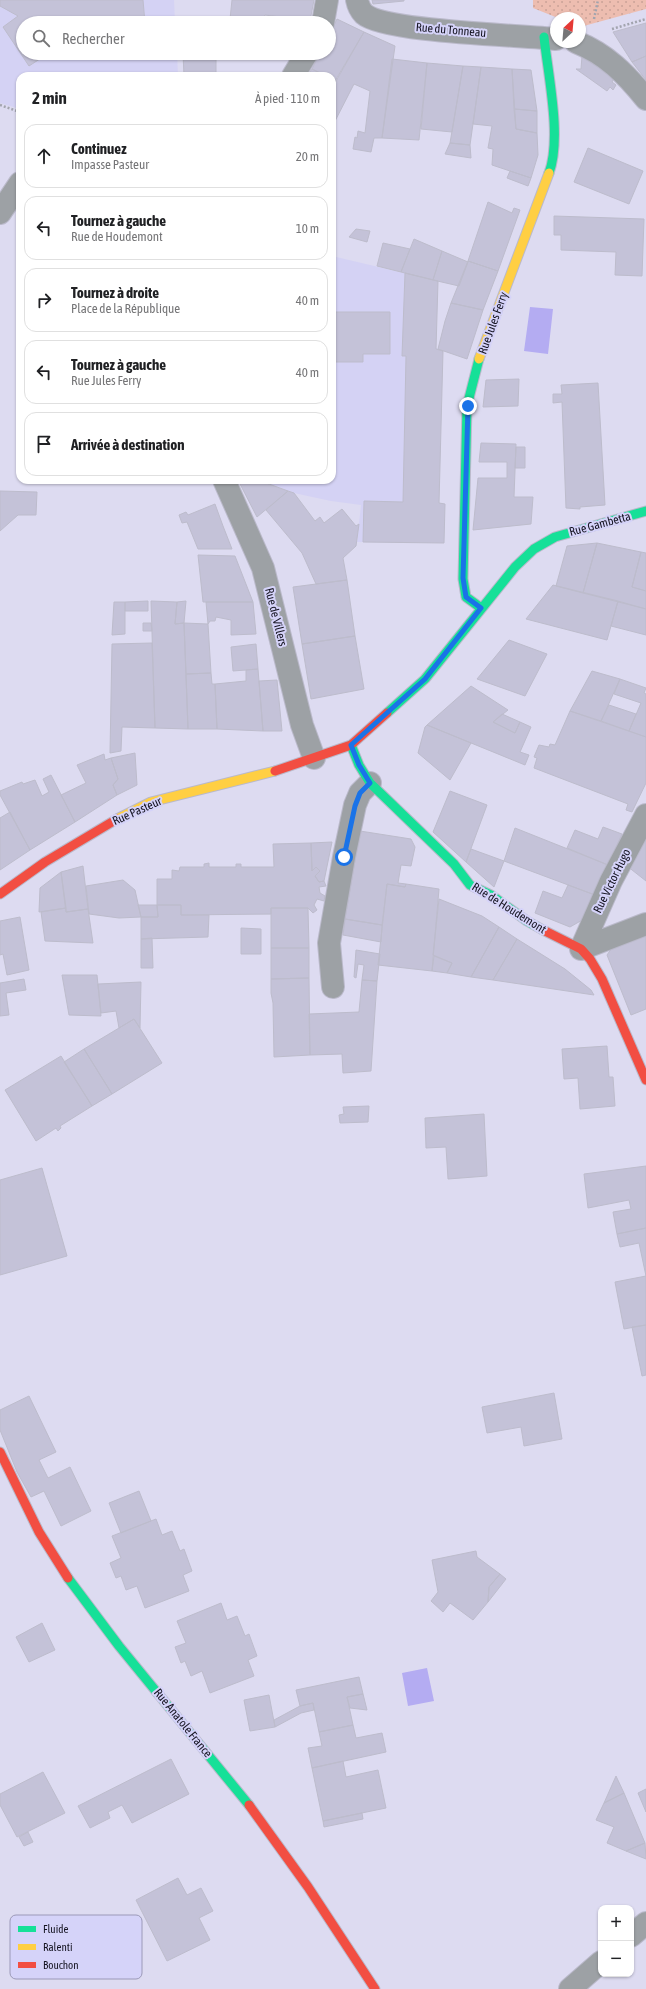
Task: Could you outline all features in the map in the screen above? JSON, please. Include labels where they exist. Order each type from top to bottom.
[{"type":"street","points":[[324,16],[327,0]]},
{"type":"street","name":"Rue du Tonneau","points":[[357,0],[358,5],[364,14],[379,21],[431,29],[550,38]]},
{"type":"street","points":[[586,46],[594,50],[619,68],[646,99]]},
{"type":"street","name":"Rue Jules Ferry","points":[[481,608],[466,597],[463,578],[468,406],[478,362],[553,161],[555,137],[551,48]]},
{"type":"street","points":[[295,72],[303,60]]},
{"type":"street","points":[[0,213],[16,189]]},
{"type":"street","name":"Rue de Villers","points":[[226,484],[263,568],[302,725],[314,758]]},
{"type":"street","name":"Rue Gambetta","points":[[351,745],[425,679],[515,567],[534,549],[554,536],[646,511]]},
{"type":"street","name":"Rue Pasteur","points":[[0,894],[45,862],[84,838],[127,813],[151,802],[264,775],[351,745]]},
{"type":"street","name":"Rue de Houdemont","points":[[351,745],[359,765],[370,783],[454,864],[470,885],[491,895],[527,922],[581,949],[590,959],[602,979],[646,1080]]},
{"type":"street","points":[[333,987],[329,943],[344,857],[355,806],[360,793],[370,783]]},
{"type":"street","name":"Rue Victor Hugo","points":[[581,949],[611,880],[646,815]]},
{"type":"street","points":[[581,949],[646,924]]},
{"type":"street","name":"Rue Anatole France","points":[[0,1452],[20,1498],[53,1556],[94,1614],[236,1788],[294,1865],[375,1989]]},
{"type":"street","points":[[634,1933],[646,1922]]},
{"type":"street","points":[[570,1989],[598,1965]]},
{"type":"path","points":[[593,24],[598,0]]},
{"type":"path","points":[[0,105],[16,111]]},
{"type":"shaded area","points":[[0,0],[174,0],[175,16],[16,16],[16,60],[177,60],[178,72],[16,72],[16,108],[0,103]]},
{"type":"shaded area","points":[[533,0],[646,0],[646,9],[586,25],[586,12],[550,12],[550,15],[533,8]]},
{"type":"shaded area","points":[[336,257],[438,281],[436,348],[443,351],[439,503],[445,504],[444,543],[357,542],[361,505],[331,501],[294,493],[269,484],[336,484]]},
{"type":"shaded area","points":[[530,307],[553,309],[548,354],[524,351]]},
{"type":"shaded area","points":[[427,1668],[434,1701],[408,1706],[402,1673]]},
{"type":"building","points":[[0,0],[143,0],[144,16],[18,16],[0,6]]},
{"type":"building","points":[[232,0],[314,0],[311,16],[230,16]]},
{"type":"building","points":[[372,0],[404,0],[404,1],[373,4]]},
{"type":"building","points":[[16,17],[16,46],[3,27]]},
{"type":"building","points":[[337,19],[364,32],[336,79],[336,72],[318,72],[312,69],[316,60],[336,60]]},
{"type":"building","points":[[646,23],[646,56],[632,62],[613,32]]},
{"type":"building","points":[[364,32],[395,46],[382,138],[374,138],[371,152],[353,149],[355,137],[357,138],[358,131],[365,133],[370,91],[354,84],[336,119],[336,81]]},
{"type":"building","points":[[582,56],[615,77],[612,82],[616,85],[613,90],[610,87],[607,91],[576,69],[581,69]]},
{"type":"building","points":[[646,56],[646,80],[632,62]]},
{"type":"building","points":[[392,59],[427,63],[419,140],[382,138]]},
{"type":"building","points":[[25,60],[38,60],[29,66]]},
{"type":"building","points":[[183,60],[216,60],[216,72],[184,72]]},
{"type":"building","points":[[427,63],[463,66],[452,132],[421,129]]},
{"type":"building","points":[[463,66],[481,67],[470,145],[450,143]]},
{"type":"building","points":[[481,67],[512,69],[516,129],[537,133],[538,155],[531,178],[492,165],[493,149],[488,148],[492,126],[473,124]]},
{"type":"building","points":[[312,69],[318,72],[310,72]]},
{"type":"building","points":[[512,69],[531,70],[537,111],[514,109]]},
{"type":"building","points":[[514,109],[537,111],[537,133],[516,129]]},
{"type":"building","points":[[450,143],[470,145],[471,158],[445,154]]},
{"type":"building","points":[[588,148],[643,171],[629,204],[574,182]]},
{"type":"building","points":[[510,171],[531,178],[528,186],[507,178]]},
{"type":"building","points":[[488,202],[512,213],[514,208],[520,210],[498,271],[468,261]]},
{"type":"building","points":[[554,216],[644,219],[642,276],[615,275],[616,252],[561,250],[561,235],[554,235]]},
{"type":"building","points":[[356,229],[370,231],[367,242],[349,237]]},
{"type":"building","points":[[414,239],[442,251],[433,280],[401,272]]},
{"type":"building","points":[[383,243],[410,249],[401,272],[377,266]]},
{"type":"building","points":[[442,251],[468,262],[459,286],[433,280]]},
{"type":"building","points":[[468,261],[498,271],[483,310],[451,303]]},
{"type":"building","points":[[405,273],[438,281],[436,349],[443,351],[439,503],[445,504],[444,543],[363,542],[364,501],[403,502],[406,356],[402,356]]},
{"type":"building","points":[[451,303],[483,310],[467,359],[438,349]]},
{"type":"building","points":[[336,312],[390,312],[390,354],[363,354],[363,362],[336,362]]},
{"type":"building","points":[[519,379],[518,406],[483,407],[486,380]]},
{"type":"building","points":[[598,383],[605,505],[580,507],[580,509],[566,508],[562,402],[553,403],[553,394],[562,394],[561,385]]},
{"type":"building","points":[[481,443],[516,444],[514,497],[533,497],[531,524],[473,530],[478,478],[507,478],[507,462],[479,462]]},
{"type":"building","points":[[516,447],[525,447],[525,468],[515,468]]},
{"type":"building","points":[[240,484],[269,484],[288,491],[257,517]]},
{"type":"building","points":[[0,491],[37,492],[36,515],[18,515],[0,531]]},
{"type":"building","points":[[288,491],[294,493],[315,521],[320,517],[324,523],[342,509],[356,526],[359,524],[356,546],[343,558],[347,580],[316,584],[302,553],[266,510]]},
{"type":"building","points":[[215,504],[232,549],[198,549],[187,522],[182,523],[179,515],[186,512],[188,515]]},
{"type":"building","points":[[597,543],[583,593],[556,586],[567,546]]},
{"type":"building","points":[[597,543],[641,552],[632,587],[646,591],[646,609],[583,593]]},
{"type":"building","points":[[641,552],[646,553],[646,591],[632,587]]},
{"type":"building","points":[[198,555],[235,556],[253,602],[203,602]]},
{"type":"building","points":[[347,580],[355,636],[302,644],[293,587]]},
{"type":"building","points":[[553,585],[618,601],[607,640],[526,619]]},
{"type":"building","points":[[148,601],[148,611],[125,611],[125,602]]},
{"type":"building","points":[[151,601],[177,602],[175,624],[184,623],[188,729],[155,728]]},
{"type":"building","points":[[186,601],[184,623],[175,624],[177,602]]},
{"type":"building","points":[[618,601],[646,609],[646,635],[611,626]]},
{"type":"building","points":[[114,602],[125,602],[125,634],[112,635]]},
{"type":"building","points":[[206,602],[253,602],[256,634],[231,635],[231,620],[216,617],[215,621],[210,621],[208,624]]},
{"type":"building","points":[[143,623],[151,623],[152,631],[143,631]]},
{"type":"building","points":[[184,623],[208,624],[211,673],[186,674]]},
{"type":"building","points":[[355,636],[364,689],[311,699],[302,644]]},
{"type":"building","points":[[509,640],[547,654],[525,696],[477,679]]},
{"type":"building","points":[[152,643],[155,728],[122,727],[121,751],[110,753],[112,644]]},
{"type":"building","points":[[256,644],[258,669],[233,671],[231,647]]},
{"type":"building","points":[[258,669],[263,731],[217,729],[215,684],[246,681],[246,670]]},
{"type":"building","points":[[592,671],[620,679],[601,721],[570,711]]},
{"type":"building","points":[[211,673],[212,684],[215,684],[217,729],[188,729],[186,674]]},
{"type":"building","points":[[620,679],[646,688],[644,693],[646,694],[646,737],[629,731],[641,703],[614,694]]},
{"type":"building","points":[[277,680],[282,731],[263,731],[259,681]]},
{"type":"building","points":[[471,686],[508,710],[493,722],[515,733],[520,722],[531,727],[520,752],[529,755],[525,765],[427,725]]},
{"type":"building","points":[[609,705],[636,714],[629,731],[601,721]]},
{"type":"building","points":[[570,711],[646,737],[646,783],[632,812],[626,810],[628,804],[534,768],[537,758],[534,757],[539,745],[549,747],[550,744],[555,745]]},
{"type":"building","points":[[502,714],[520,722],[515,733],[493,722]]},
{"type":"building","points":[[427,725],[471,743],[450,780],[418,753],[425,727]]},
{"type":"building","points":[[135,753],[137,785],[117,795],[113,785],[118,779],[111,758]]},
{"type":"building","points":[[104,754],[105,760],[111,758],[118,779],[113,785],[117,795],[75,822],[61,795],[86,783],[77,765]]},
{"type":"building","points":[[51,775],[75,822],[30,850],[0,795],[0,791],[22,782],[23,784],[35,780],[42,796],[49,792],[43,779]]},
{"type":"building","points":[[450,791],[487,805],[466,862],[433,832]]},
{"type":"building","points":[[10,812],[30,850],[0,870],[0,818]]},
{"type":"building","points":[[603,827],[622,834],[608,865],[567,848],[575,830],[598,839]]},
{"type":"building","points":[[515,828],[608,865],[595,895],[504,861]]},
{"type":"building","points":[[360,831],[411,839],[415,847],[411,866],[401,865],[398,883],[406,884],[405,887],[387,884],[382,925],[345,919]]},
{"type":"building","points":[[646,838],[646,881],[627,866]]},
{"type":"building","points":[[332,842],[324,881],[319,882],[315,876],[320,871],[316,867],[312,871],[311,843]]},
{"type":"building","points":[[311,843],[312,871],[316,867],[320,871],[315,876],[319,882],[324,881],[326,886],[319,887],[320,893],[325,896],[324,901],[317,899],[314,905],[317,910],[313,913],[308,908],[271,908],[271,914],[181,915],[181,905],[157,905],[157,879],[172,879],[172,870],[179,871],[180,867],[204,867],[204,864],[209,863],[209,867],[236,867],[236,864],[241,864],[241,867],[274,867],[273,844]]},
{"type":"building","points":[[471,849],[504,861],[494,887],[466,862]]},
{"type":"building","points":[[83,866],[88,909],[66,912],[61,872]]},
{"type":"building","points":[[61,872],[66,908],[39,912],[40,888]]},
{"type":"building","points":[[123,880],[135,890],[141,917],[119,918],[89,914],[86,886]]},
{"type":"building","points":[[387,884],[405,887],[406,884],[439,889],[432,971],[378,965]]},
{"type":"building","points":[[568,885],[595,895],[584,919],[570,927],[535,913],[543,891],[562,898]]},
{"type":"building","points":[[439,899],[482,916],[499,927],[471,977],[447,973],[452,963],[433,955]]},
{"type":"building","points":[[138,905],[157,905],[158,917],[141,917]]},
{"type":"building","points":[[157,905],[181,905],[181,915],[209,915],[208,937],[141,939],[141,917],[158,917]]},
{"type":"building","points":[[66,908],[66,912],[88,909],[93,943],[45,941],[41,912]]},
{"type":"building","points":[[271,908],[308,908],[309,948],[271,948]]},
{"type":"building","points":[[20,917],[29,970],[7,975],[3,954],[0,955],[0,921]]},
{"type":"building","points":[[345,919],[382,925],[381,942],[343,935]]},
{"type":"building","points":[[499,927],[517,939],[493,980],[471,977]]},
{"type":"building","points":[[241,928],[261,929],[261,954],[241,954]]},
{"type":"building","points":[[646,936],[646,1009],[631,1015],[607,955],[614,945]]},
{"type":"building","points":[[152,938],[153,968],[141,968],[141,939]]},
{"type":"building","points":[[517,939],[565,969],[591,990],[594,995],[493,980]]},
{"type":"building","points":[[271,948],[309,948],[309,978],[271,979]]},
{"type":"building","points":[[356,950],[380,954],[377,981],[362,980],[364,965],[358,964],[356,978],[354,977]]},
{"type":"building","points":[[434,956],[452,963],[447,973],[432,971]]},
{"type":"building","points":[[62,975],[97,975],[101,1016],[69,1015]]},
{"type":"building","points":[[309,978],[310,1055],[274,1057],[271,979]]},
{"type":"building","points":[[24,979],[26,990],[6,993],[9,1015],[0,1016],[0,983]]},
{"type":"building","points":[[362,980],[377,981],[371,1071],[343,1073],[342,1054],[310,1055],[309,1014],[359,1012]]},
{"type":"building","points":[[141,982],[140,1028],[134,1019],[119,1028],[116,1011],[101,1013],[98,984]]},
{"type":"building","points":[[134,1019],[162,1063],[112,1094],[84,1049]]},
{"type":"building","points":[[607,1046],[609,1077],[613,1077],[615,1106],[580,1109],[578,1078],[564,1079],[562,1049]]},
{"type":"building","points":[[84,1049],[112,1094],[92,1106],[64,1062]]},
{"type":"building","points":[[61,1056],[92,1106],[60,1126],[61,1128],[58,1131],[56,1128],[36,1141],[5,1090]]},
{"type":"building","points":[[369,1106],[368,1122],[340,1123],[339,1115],[344,1114],[343,1107]]},
{"type":"building","points":[[484,1114],[487,1176],[448,1179],[446,1147],[426,1148],[425,1118]]},
{"type":"building","points":[[646,1166],[646,1228],[617,1234],[613,1212],[631,1209],[629,1200],[588,1208],[584,1174]]},
{"type":"building","points":[[42,1168],[67,1256],[0,1275],[0,1180]]},
{"type":"building","points":[[646,1228],[646,1276],[639,1243],[620,1247],[617,1234]]},
{"type":"building","points":[[646,1276],[646,1325],[624,1329],[615,1282]]},
{"type":"building","points":[[646,1325],[646,1375],[642,1376],[632,1327]]},
{"type":"building","points":[[554,1393],[562,1439],[524,1446],[521,1427],[487,1433],[482,1407]]},
{"type":"building","points":[[29,1396],[56,1452],[39,1460],[48,1478],[70,1467],[91,1511],[61,1526],[44,1491],[31,1497],[17,1472],[0,1430],[0,1410]]},
{"type":"building","points":[[139,1491],[151,1521],[121,1533],[109,1503]]},
{"type":"building","points":[[156,1519],[162,1535],[172,1531],[180,1551],[184,1549],[192,1571],[183,1575],[189,1591],[145,1608],[137,1586],[126,1590],[121,1576],[116,1578],[110,1563],[121,1558],[112,1536]]},
{"type":"building","points":[[476,1551],[477,1557],[500,1574],[489,1587],[488,1602],[473,1620],[450,1603],[443,1612],[431,1601],[438,1592],[432,1560]]},
{"type":"building","points":[[500,1574],[506,1579],[488,1602],[489,1587]]},
{"type":"building","points":[[221,1603],[227,1620],[237,1616],[245,1636],[249,1634],[257,1656],[248,1660],[254,1676],[210,1693],[202,1671],[191,1676],[185,1661],[181,1663],[175,1647],[186,1643],[177,1621]]},
{"type":"building","points":[[42,1623],[55,1650],[29,1662],[16,1637]]},
{"type":"building","points":[[359,1677],[363,1694],[347,1697],[353,1725],[319,1732],[313,1703],[300,1706],[296,1690]]},
{"type":"building","points":[[363,1694],[367,1710],[350,1708],[347,1697]]},
{"type":"building","points":[[269,1695],[275,1727],[250,1731],[244,1700]]},
{"type":"building","points":[[313,1703],[314,1710],[301,1713],[275,1727],[274,1720],[300,1706]]},
{"type":"building","points":[[353,1725],[356,1738],[382,1733],[386,1752],[312,1768],[308,1748],[322,1746],[319,1732]]},
{"type":"building","points":[[171,1759],[189,1794],[132,1823],[122,1805],[108,1812],[110,1818],[90,1828],[78,1806]]},
{"type":"building","points":[[343,1761],[346,1777],[378,1770],[386,1808],[323,1821],[312,1768]]},
{"type":"building","points":[[43,1772],[65,1813],[17,1837],[0,1805],[0,1794]]},
{"type":"building","points":[[616,1776],[624,1793],[604,1803]]},
{"type":"building","points":[[646,1789],[646,1812],[638,1793]]},
{"type":"building","points":[[624,1793],[645,1843],[626,1851],[607,1843],[614,1827],[596,1820],[604,1803]]},
{"type":"building","points":[[362,1813],[363,1819],[324,1827],[323,1821]]},
{"type":"building","points":[[28,1832],[33,1842],[24,1846],[19,1837]]},
{"type":"building","points":[[645,1843],[646,1859],[626,1851]]},
{"type":"building","points":[[178,1878],[187,1895],[201,1888],[213,1911],[199,1918],[210,1940],[167,1961],[136,1900]]},
{"type":"traffic: fast","points":[[544,37],[554,125],[553,159],[549,173]]},
{"type":"traffic: fast","points":[[479,359],[467,406],[463,579],[466,597],[481,608]]},
{"type":"traffic: fast","points":[[387,713],[425,679],[515,567],[534,549],[555,537],[646,511]]},
{"type":"traffic: fast","points":[[351,745],[359,765],[370,783],[454,864],[470,885],[491,895],[527,921],[543,930]]},
{"type":"traffic: fast","points":[[68,1578],[119,1646],[249,1805]]},
{"type":"traffic: slow","points":[[479,359],[549,173]]},
{"type":"traffic: slow","points":[[117,819],[151,802],[275,771]]},
{"type":"traffic: jam","points":[[275,771],[351,745],[387,713]]},
{"type":"traffic: jam","points":[[0,894],[45,862],[117,819]]},
{"type":"traffic: jam","points":[[543,930],[581,949],[590,959],[602,979],[646,1080]]},
{"type":"traffic: jam","points":[[0,1452],[39,1532],[68,1578]]},
{"type":"traffic: jam","points":[[249,1805],[308,1887],[375,1989]]},
{"type":"route","points":[[344,857],[355,806],[360,793],[370,783],[359,765],[351,745],[425,679],[481,608],[466,597],[463,578],[468,406]]}]
